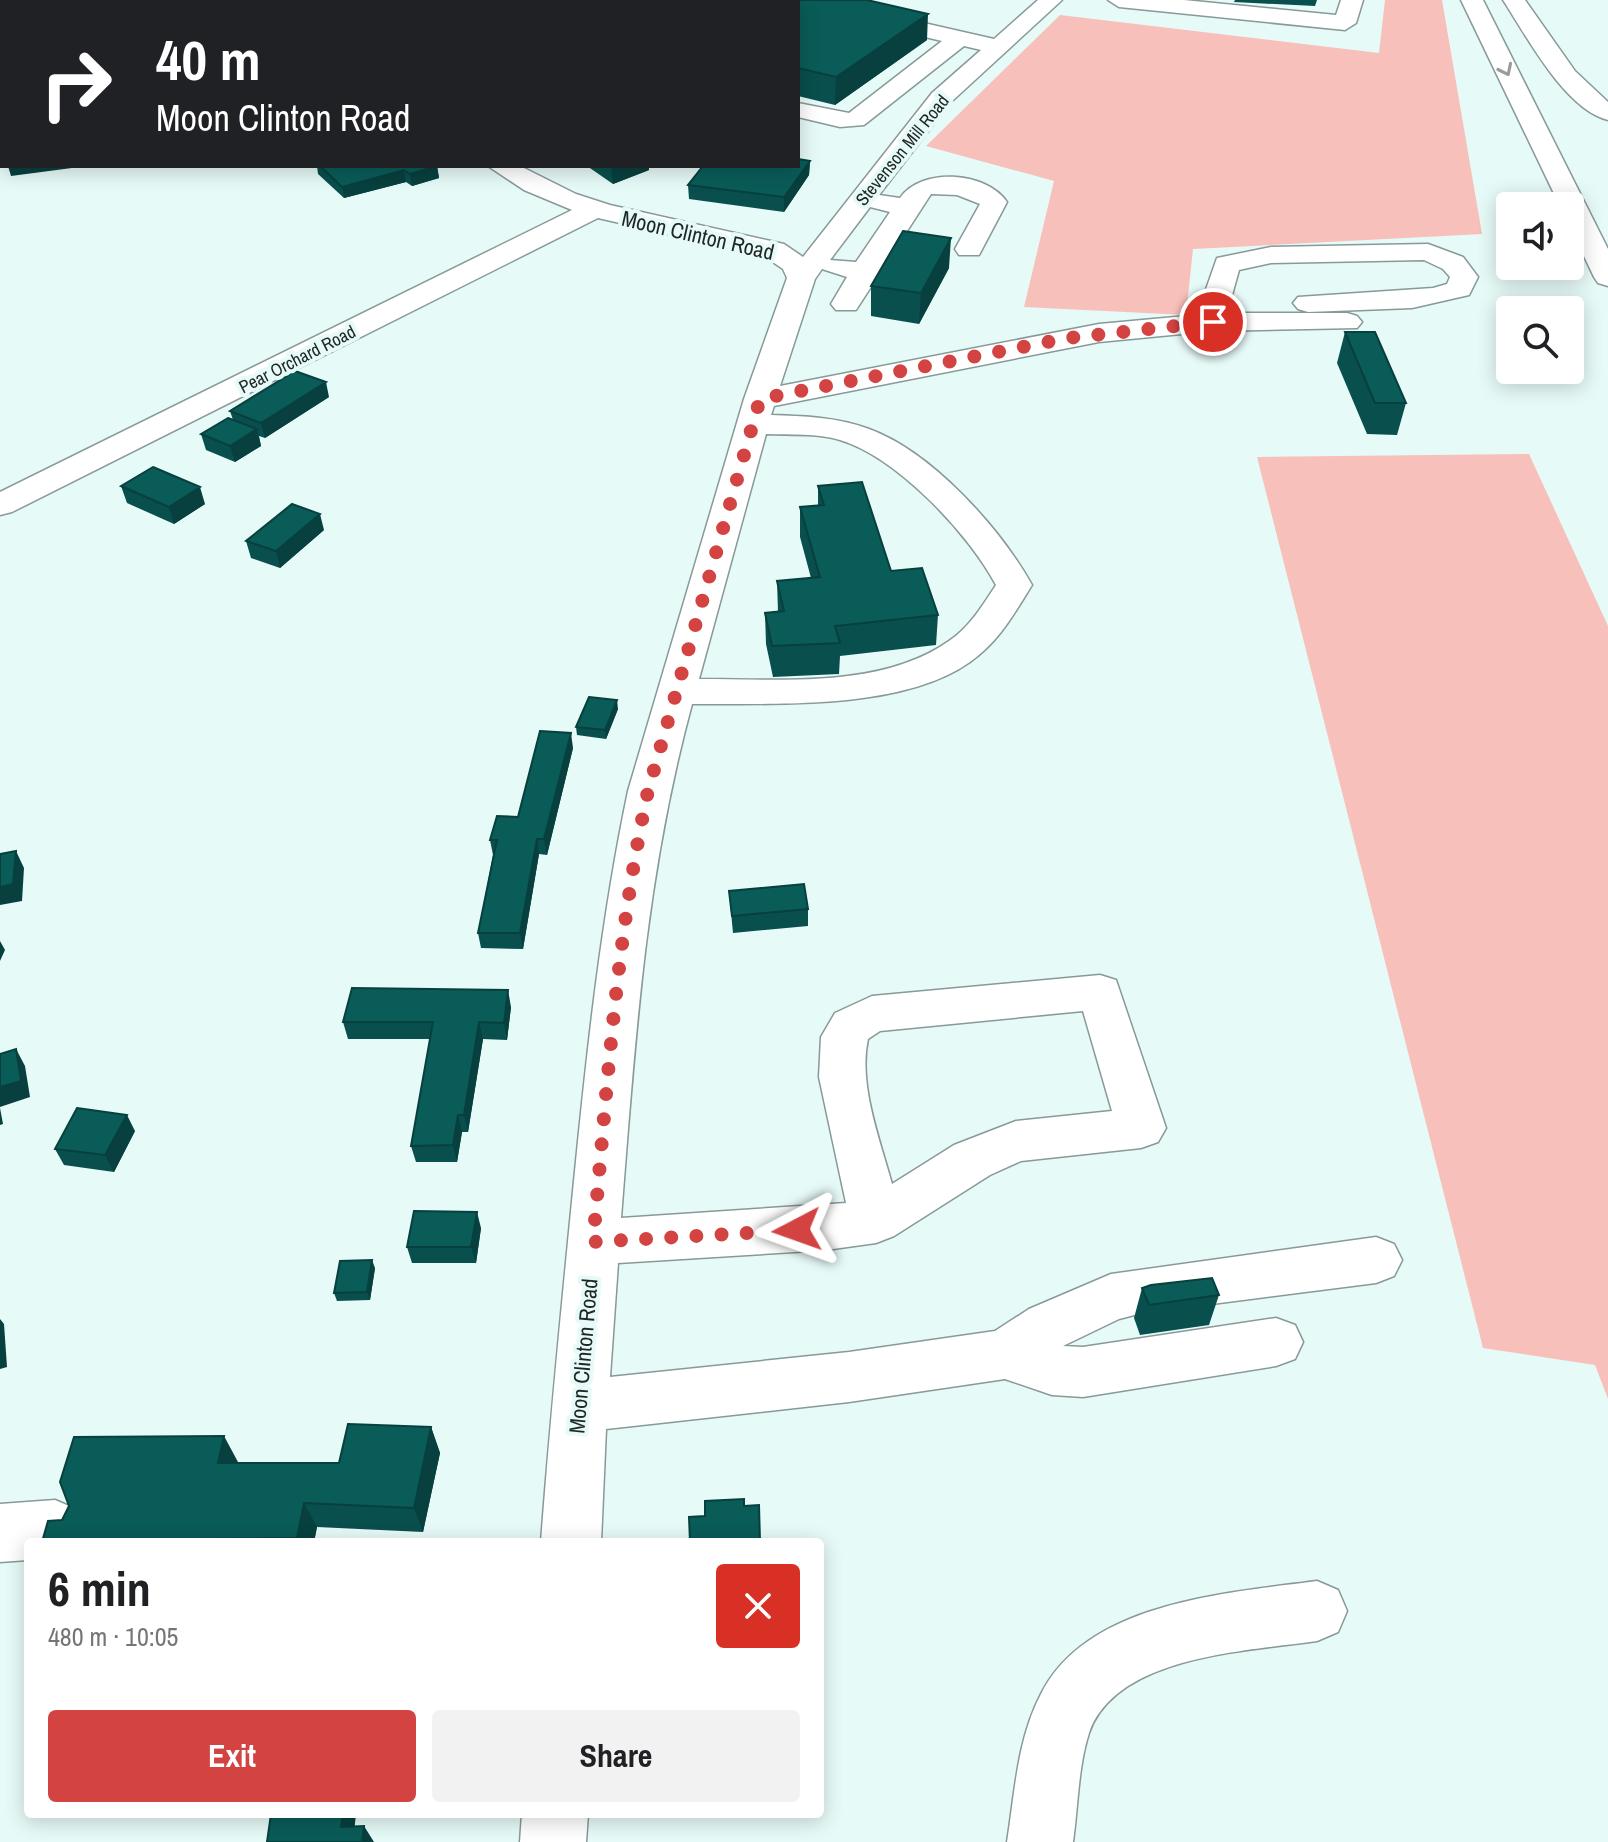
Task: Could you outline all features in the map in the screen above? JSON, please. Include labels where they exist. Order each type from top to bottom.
[{"type":"main road","name":"Stevenson Mill Road","points":[[807,271],[932,109],[1051,0]]},
{"type":"main road","points":[[1119,0],[1167,2],[1345,23],[1352,0]]},
{"type":"main road","points":[[1472,0],[1608,277]]},
{"type":"main road","points":[[1495,0],[1580,165]]},
{"type":"main road","points":[[1514,0],[1569,79],[1587,98],[1608,113]]},
{"type":"main road","points":[[800,1],[998,47]]},
{"type":"main road","points":[[800,110],[840,120],[855,120],[960,38]]},
{"type":"main road","name":"Moon Clinton Road","points":[[504,168],[556,198],[593,210],[774,250],[807,271],[756,412],[648,791],[635,852],[612,1022],[578,1406],[571,1538]]},
{"type":"main road","points":[[846,304],[907,207],[918,191],[927,186],[984,193],[994,202],[969,249]]},
{"type":"main road","points":[[860,201],[907,207]]},
{"type":"main road","name":"Pear Orchard Road","points":[[0,505],[593,210]]},
{"type":"main road","points":[[756,412],[1068,338],[1211,314],[1424,298],[1459,289],[1464,277],[1453,263],[1428,252],[1271,255],[1227,264],[1211,314]]},
{"type":"main road","points":[[807,271],[864,272]]},
{"type":"main road","points":[[1211,314],[1347,322]]},
{"type":"main road","points":[[676,692],[817,689],[930,669],[964,649],[993,617],[1014,585],[1006,566],[939,492],[863,437],[756,412]]},
{"type":"main road","points":[[593,1242],[826,1228],[876,1221],[972,1160],[1016,1141],[1141,1128],[1100,992],[872,1014],[851,1025],[844,1035],[843,1073],[876,1221]]},
{"type":"main road","points":[[578,1406],[849,1377],[1005,1354],[1048,1326],[1111,1297],[1142,1290],[1376,1260]]},
{"type":"main road","points":[[1005,1354],[1052,1370],[1083,1372],[1276,1342]]},
{"type":"main road","points":[[1040,1842],[1056,1737],[1064,1712],[1086,1681],[1116,1656],[1178,1634],[1317,1611]]},
{"type":"main road","points":[[553,1842],[555,1818]]},
{"type":"shaded area","points":[[1385,0],[1442,0],[1482,234],[1193,249],[1186,315],[1024,307],[1054,181],[926,146],[1060,15],[1379,53]]},
{"type":"shaded area","points":[[1529,454],[1608,626],[1608,1399],[1595,1365],[1483,1348],[1257,457]]},
{"type":"building","points":[[800,0],[867,0],[928,14],[836,77],[800,68]]},
{"type":"building","points":[[800,159],[810,161],[784,197],[688,185],[701,168],[800,168]]},
{"type":"building","points":[[322,168],[430,168],[410,174],[404,170],[342,187]]},
{"type":"building","points":[[903,231],[951,238],[921,293],[871,286]]},
{"type":"building","points":[[1345,332],[1375,332],[1406,403],[1375,403]]},
{"type":"building","points":[[295,371],[326,382],[261,423],[230,411]]},
{"type":"building","points":[[228,418],[257,429],[230,446],[201,434]]},
{"type":"building","points":[[153,467],[200,487],[169,507],[121,486]]},
{"type":"building","points":[[862,482],[891,571],[922,568],[938,615],[835,626],[840,643],[772,646],[765,613],[784,611],[777,581],[820,577],[800,507],[824,505],[818,486]]},
{"type":"building","points":[[292,504],[320,514],[276,551],[246,541]]},
{"type":"building","points":[[589,697],[617,700],[605,730],[576,727]]},
{"type":"building","points":[[540,731],[571,733],[544,839],[537,839],[520,933],[478,933],[497,840],[490,840],[497,816],[518,817]]},
{"type":"building","points":[[16,851],[13,884],[0,887],[0,854]]},
{"type":"building","points":[[804,884],[808,909],[732,916],[729,891]]},
{"type":"building","points":[[352,988],[508,990],[504,1023],[479,1022],[464,1115],[458,1115],[453,1145],[411,1146],[433,1022],[343,1022]]},
{"type":"building","points":[[16,1049],[21,1081],[0,1087],[0,1054]]},
{"type":"building","points":[[77,1108],[127,1115],[105,1155],[55,1149]]},
{"type":"building","points":[[414,1211],[477,1212],[471,1247],[407,1247]]},
{"type":"building","points":[[372,1260],[367,1292],[334,1293],[340,1261]]},
{"type":"building","points":[[1212,1278],[1219,1295],[1149,1305],[1142,1288],[1151,1285]]},
{"type":"building","points":[[348,1424],[431,1427],[414,1508],[304,1503],[297,1538],[43,1538],[48,1521],[62,1520],[69,1506],[60,1482],[74,1437],[224,1436],[218,1463],[339,1463]]},
{"type":"building","points":[[744,1499],[744,1506],[759,1505],[760,1538],[690,1538],[689,1517],[705,1516],[705,1501]]},
{"type":"building","points":[[270,1818],[342,1818],[341,1827],[364,1826],[362,1842],[267,1842]]},
{"type":"route","points":[[797,1230],[593,1242],[612,1022],[635,852],[648,791],[760,399],[1068,338],[1213,322]]}]
